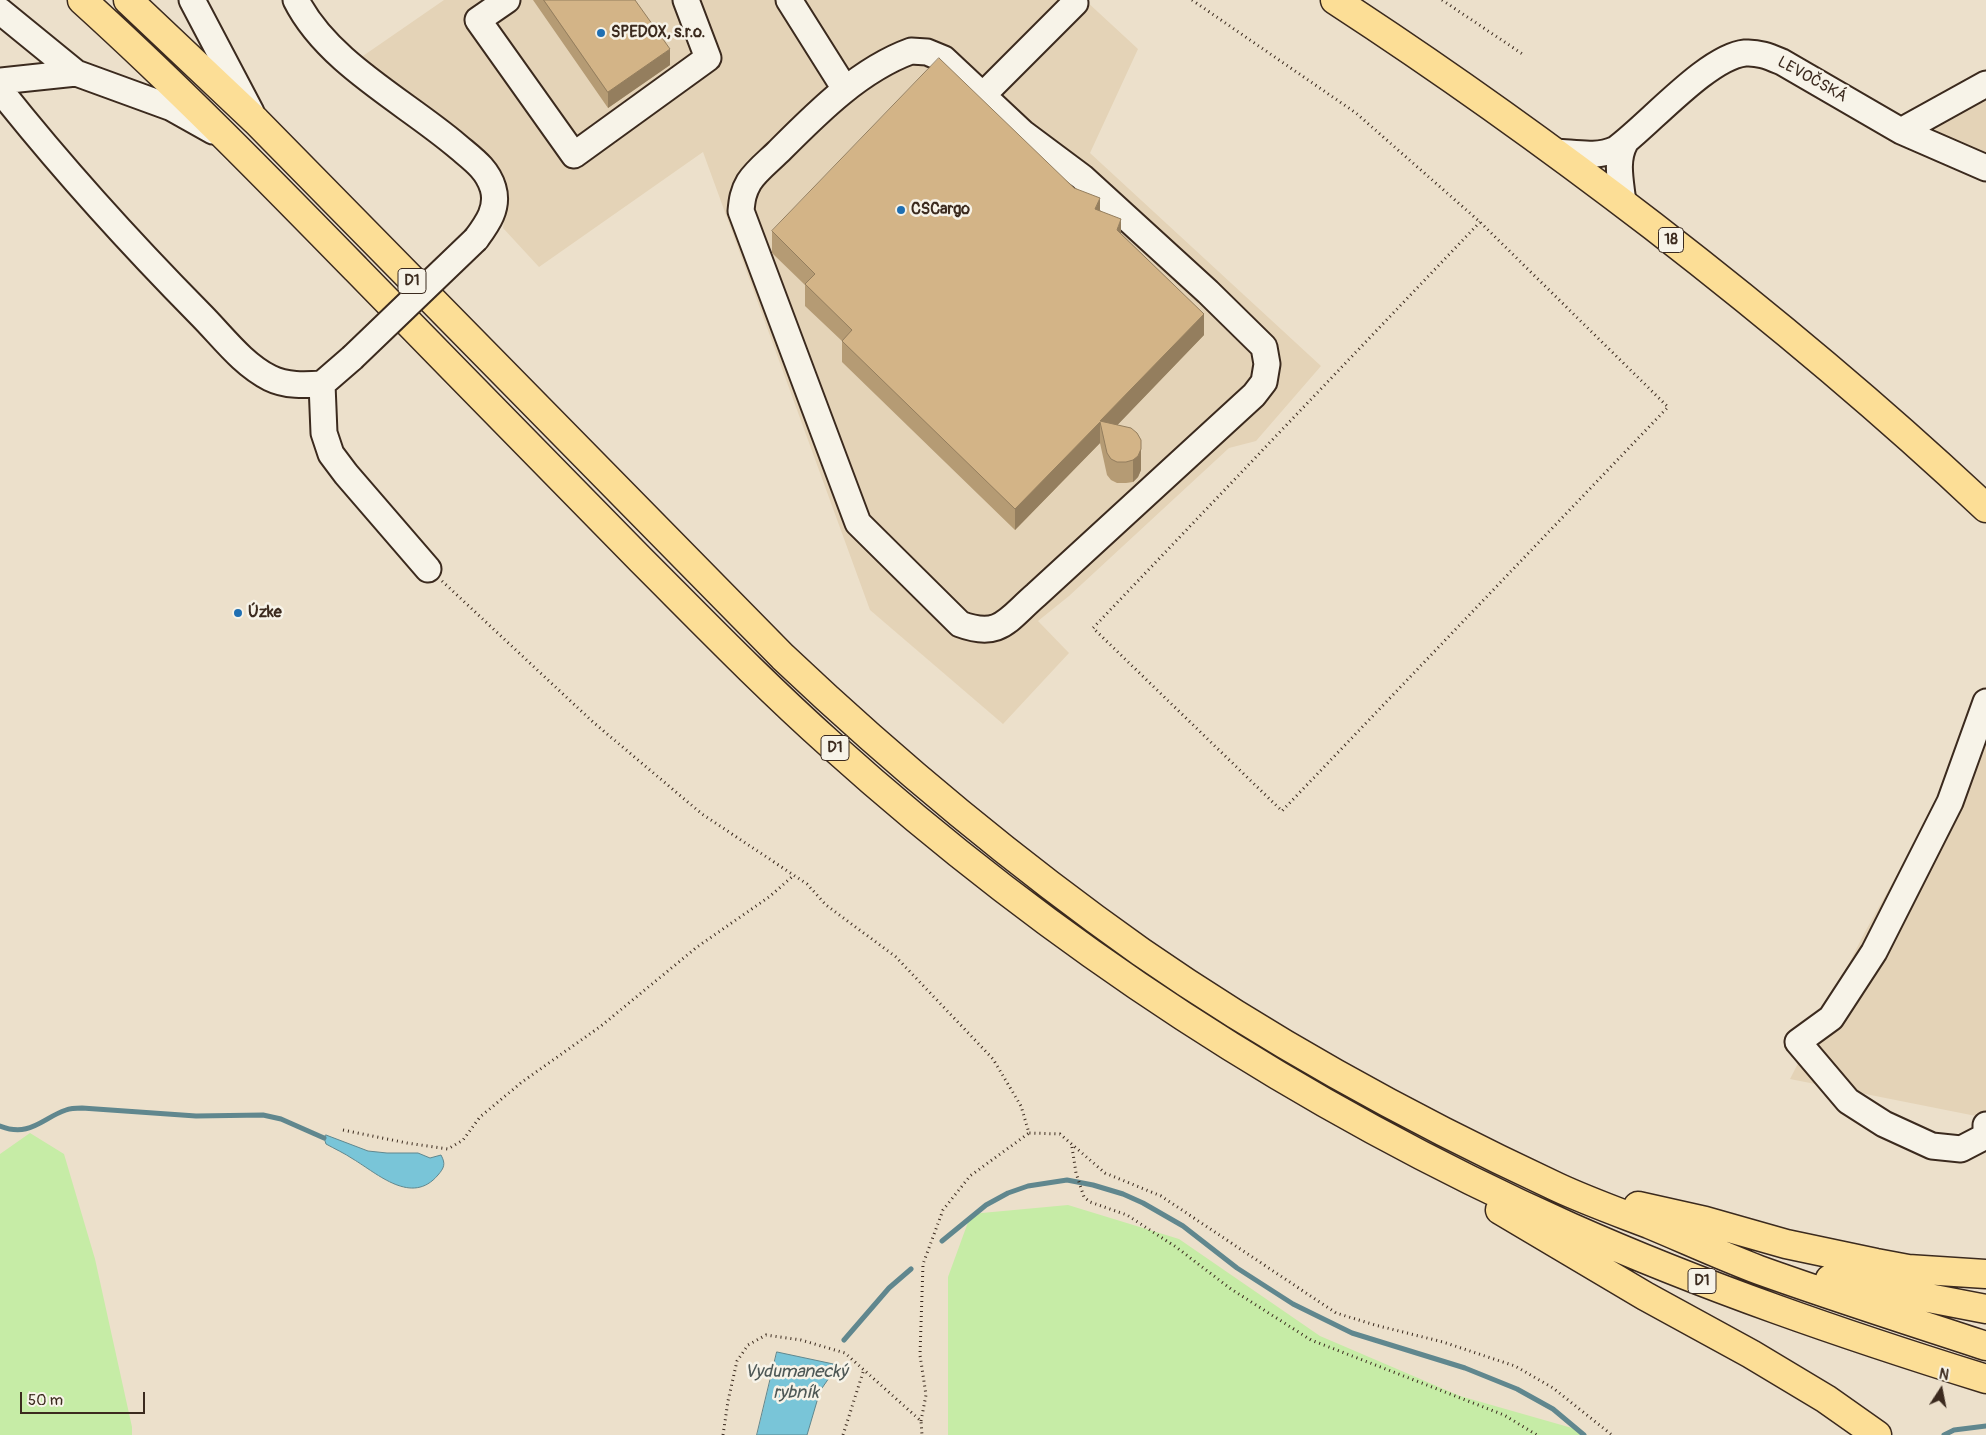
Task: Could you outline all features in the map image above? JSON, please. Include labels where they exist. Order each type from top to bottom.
[{"type":"main road","name":"D1","points":[[82,0],[229,140],[726,645],[829,744],[973,865],[1045,920],[1142,990],[1226,1044],[1363,1124],[1471,1180],[1572,1227],[1677,1272],[1828,1327],[1986,1379]]},
{"type":"main road","name":"D1","points":[[128,0],[256,121],[783,657],[855,725],[986,836],[1066,897],[1144,953],[1227,1008],[1374,1096],[1450,1136],[1561,1188],[1757,1269],[1986,1346]]},
{"type":"main road","name":"18","points":[[1334,0],[1407,47],[1556,152],[1623,203],[1796,339],[1939,464],[1986,508]]},
{"type":"main road","points":[[1471,1180],[1502,1213],[1645,1296],[1751,1354],[1826,1400],[1877,1435]]},
{"type":"main road","points":[[1561,1188],[1705,1221],[1786,1244],[1868,1262],[1908,1269],[1986,1274]]},
{"type":"main road","points":[[1757,1269],[1845,1281],[1986,1309]]},
{"type":"street","points":[[192,0],[256,121]]},
{"type":"street","points":[[0,90],[27,124],[158,271],[250,365],[271,379],[295,385],[322,384],[352,358],[476,239],[490,220],[494,204],[493,188],[484,169],[434,126],[347,63],[324,40],[303,13],[296,0]]},
{"type":"street","points":[[507,0],[478,20],[574,155],[708,58],[686,0]]},
{"type":"street","points":[[789,0],[845,89]]},
{"type":"street","points":[[983,95],[1076,3]]},
{"type":"street","points":[[0,11],[76,72],[172,108],[229,140]]},
{"type":"street","points":[[911,51],[927,52],[944,59],[983,95],[1023,133],[1082,177],[1208,292],[1264,347],[1267,364],[1264,382],[1254,395],[1036,595],[1002,625],[989,631],[976,630],[960,624],[858,523],[740,211],[742,195],[750,180],[809,121],[845,89],[893,58],[911,51]]},
{"type":"street","name":"LEVOČSKÁ","points":[[1556,152],[1603,154],[1616,149],[1690,84],[1726,59],[1745,53],[1763,54],[1782,62],[1900,131],[1986,168]]},
{"type":"street","points":[[0,81],[76,72]]},
{"type":"street","points":[[1900,131],[1986,84]]},
{"type":"street","points":[[1623,203],[1619,165],[1620,150],[1624,143]]},
{"type":"street","points":[[322,384],[324,433],[330,454],[428,569]]},
{"type":"street","points":[[1986,702],[1950,802],[1874,952],[1831,1018],[1798,1042],[1848,1101],[1884,1124],[1932,1146],[1961,1149],[1986,1136],[1986,1125]]},
{"type":"path","points":[[1192,0],[1356,113],[1480,222],[1668,407],[1282,812],[1093,628],[1480,222]]},
{"type":"path","points":[[1442,0],[1524,55]]},
{"type":"path","points":[[428,569],[607,734],[702,814],[807,884],[826,905],[896,957],[993,1059],[1021,1106],[1029,1133]]},
{"type":"path","points":[[343,1130],[407,1144],[448,1150],[463,1140],[480,1117],[522,1082],[601,1026],[697,948],[769,897],[793,876]]},
{"type":"path","points":[[922,1435],[921,1421],[926,1395],[920,1355],[923,1264],[943,1210],[970,1176],[1029,1133],[1060,1134],[1105,1173],[1161,1196],[1336,1313],[1443,1342],[1515,1366],[1553,1388],[1612,1435]]},
{"type":"path","points":[[1072,1146],[1076,1173],[1084,1197],[1090,1202],[1127,1214],[1176,1247],[1231,1289],[1311,1340],[1504,1415],[1537,1435]]},
{"type":"path","points":[[723,1435],[737,1361],[748,1345],[766,1335],[801,1340],[845,1353],[921,1421]]},
{"type":"path","points":[[843,1435],[864,1370]]},
{"type":"shaded area","points":[[444,0],[1085,0],[1138,49],[1090,153],[1321,366],[1256,441],[1229,448],[1069,596],[1038,621],[1069,653],[1003,724],[870,610],[703,152],[539,267],[503,228],[506,206],[360,58]]},
{"type":"shaded area","points":[[1986,69],[1986,176],[1877,130]]},
{"type":"shaded area","points":[[1986,715],[1986,1118],[1790,1079],[1865,932]]},
{"type":"green space","points":[[30,1133],[64,1154],[95,1259],[132,1427],[132,1435],[0,1435],[0,1154]]},
{"type":"green space","points":[[1068,1205],[1179,1239],[1320,1336],[1460,1396],[1572,1428],[1583,1435],[948,1435],[948,1277],[971,1214]]},
{"type":"water","points":[[326,1135],[368,1151],[418,1153],[430,1158],[441,1155],[444,1166],[428,1184],[417,1188],[406,1188],[384,1179],[326,1144],[324,1138]]},
{"type":"water","name":"Vydumanecký rybník","points":[[777,1352],[838,1365],[820,1391],[807,1435],[757,1435]]},
{"type":"building","name":"SPEDOX, s.r.o.","points":[[544,0],[635,0],[670,49],[608,92]]},
{"type":"building","points":[[939,58],[1074,188],[1100,198],[1095,209],[1121,219],[1117,230],[1204,314],[1100,421],[1131,428],[1137,433],[1141,440],[1141,449],[1138,456],[1126,462],[1117,462],[1111,459],[1107,453],[1100,422],[1015,509],[842,341],[852,330],[805,284],[815,274],[772,231]]},
{"type":"waterway","points":[[0,1126],[20,1130],[35,1126],[66,1110],[82,1108],[196,1116],[263,1115],[281,1119],[324,1138]]},
{"type":"waterway","points":[[942,1241],[986,1205],[1008,1193],[1028,1186],[1067,1180],[1123,1194],[1183,1226],[1237,1268],[1293,1304],[1352,1333],[1465,1368],[1517,1389],[1553,1409],[1584,1435]]},
{"type":"waterway","points":[[844,1340],[889,1288],[911,1269]]},
{"type":"waterway","points":[[1944,1435],[1954,1430],[1986,1426]]},
{"type":"place","name":"SPEDOX, s.r.o.","points":[[601,33]]},
{"type":"place","name":"CSCargo","points":[[901,210]]},
{"type":"place","name":"Úzke","points":[[238,613]]}]
